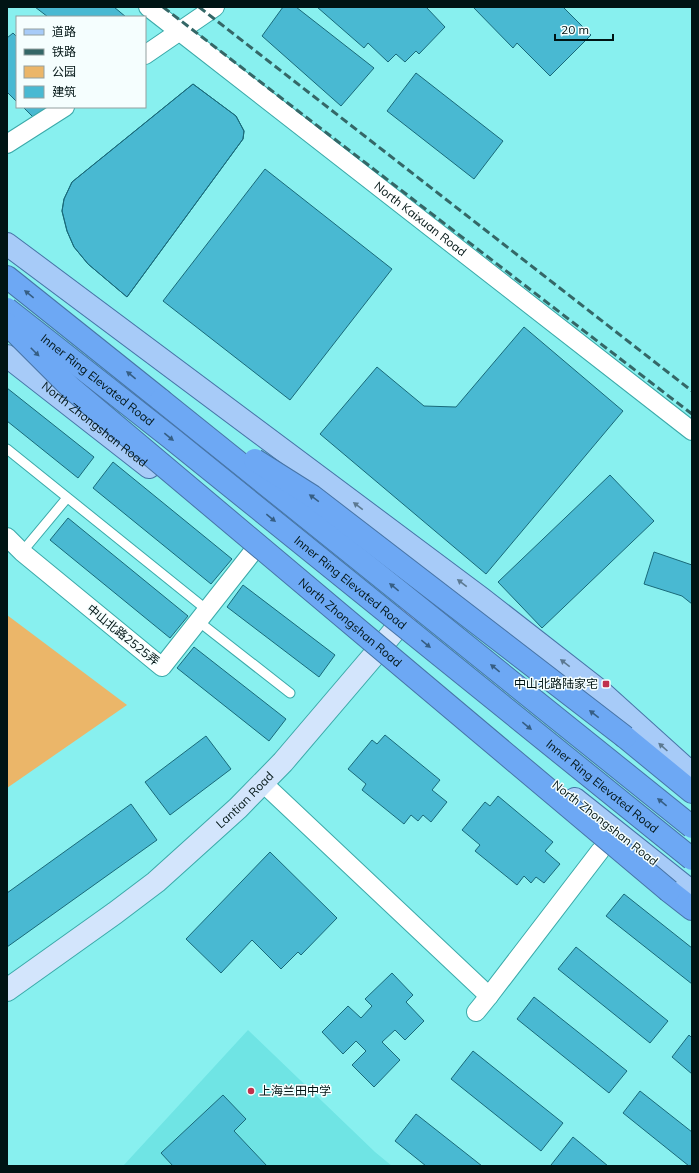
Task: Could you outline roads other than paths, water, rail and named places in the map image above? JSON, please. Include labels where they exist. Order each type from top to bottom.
[{"type":"highway","name":"Inner Ring Elevated Road","points":[[7,277],[692,827]]},
{"type":"highway","name":"Inner Ring Elevated Road","points":[[7,308],[171,438],[692,859]]},
{"type":"highway","points":[[7,324],[71,388],[692,909]]},
{"type":"highway","points":[[161,400],[312,496],[625,737],[692,792]]},
{"type":"main road","points":[[7,244],[443,570],[600,690],[692,774]]},
{"type":"main road","name":"North Zhongshan Road","points":[[7,356],[381,647],[692,892]]},
{"type":"street","name":"North Kaixuan Road","points":[[148,7],[692,431]]},
{"type":"street","points":[[146,54],[181,32],[215,7]]},
{"type":"street","points":[[7,144],[63,108]]},
{"type":"street","name":"中山北路2525弄","points":[[7,537],[22,552],[162,667],[255,549]]},
{"type":"street","name":"Lantian Road","points":[[7,990],[156,882],[203,841],[264,783],[381,647],[443,570]]},
{"type":"street","points":[[264,783],[489,996]]},
{"type":"street","points":[[476,1012],[600,851]]},
{"type":"lane","points":[[7,449],[67,498],[290,693]]},
{"type":"lane","points":[[22,552],[67,498]]},
{"type":"railway","points":[[163,7],[692,414]]},
{"type":"railway","points":[[199,7],[692,391]]},
{"type":"place","name":"中山北路陆家宅","points":[[606,684]]},
{"type":"place","name":"上海兰田中学","points":[[251,1091]]}]
